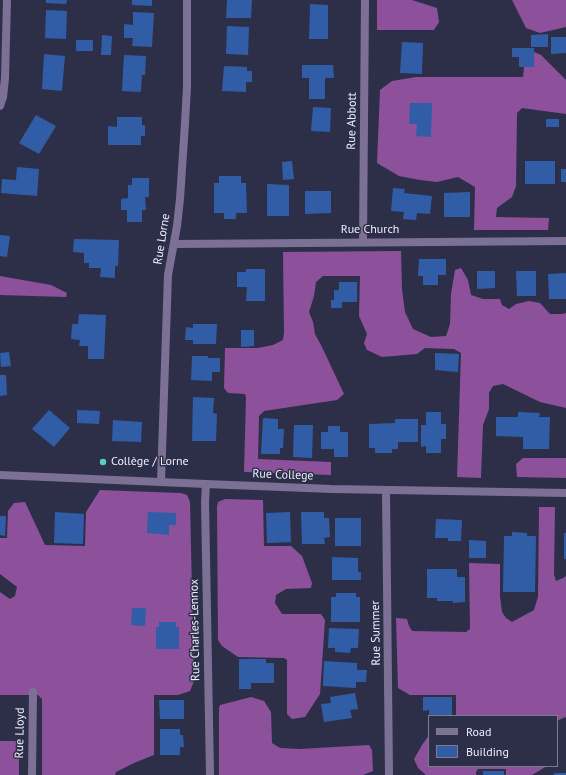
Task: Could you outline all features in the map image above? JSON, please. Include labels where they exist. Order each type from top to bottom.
[{"type":"street","points":[[0,106],[5,78],[7,0]]},
{"type":"street","name":"Rue Lorne","points":[[161,482],[168,275],[180,199],[187,87],[187,0]]},
{"type":"street","name":"Rue Abbott","points":[[363,242],[365,0]]},
{"type":"street","name":"Rue Church","points":[[174,244],[566,241]]},
{"type":"street","name":"Rue College","points":[[0,475],[331,489],[566,493]]},
{"type":"street","name":"Rue Charles-Lennox","points":[[206,484],[205,502],[210,775]]},
{"type":"street","name":"Rue Summer","points":[[386,490],[389,775]]},
{"type":"street","name":"Rue Lloyd","points":[[32,775],[33,692]]},
{"type":"shaded area","points":[[377,0],[412,0],[437,8],[439,22],[434,30],[377,30]]},
{"type":"shaded area","points":[[512,0],[566,0],[566,27],[540,33],[526,28]]},
{"type":"shaded area","points":[[534,52],[541,55],[566,80],[566,114],[522,108],[517,113],[516,186],[512,197],[497,208],[496,217],[549,218],[548,230],[474,230],[475,187],[458,177],[437,182],[399,176],[377,163],[380,90],[392,81],[416,77],[523,77],[524,67],[534,67]]},
{"type":"shaded area","points":[[401,251],[402,289],[405,312],[413,329],[431,337],[446,336],[450,324],[451,294],[455,270],[461,268],[468,280],[471,295],[483,299],[500,299],[502,305],[509,309],[516,304],[529,301],[540,303],[550,314],[566,313],[566,408],[540,402],[503,384],[493,386],[489,393],[489,409],[483,425],[481,478],[457,477],[461,353],[454,349],[425,348],[417,354],[382,357],[367,350],[364,343],[367,334],[359,316],[360,276],[323,276],[316,282],[314,296],[309,312],[313,322],[315,334],[344,394],[337,400],[264,411],[259,416],[258,459],[331,462],[331,475],[244,472],[246,398],[245,394],[228,393],[224,388],[225,348],[258,348],[273,345],[283,340],[283,252]]},
{"type":"shaded area","points":[[0,276],[51,285],[67,293],[66,297],[0,295]]},
{"type":"shaded area","points":[[523,458],[566,458],[566,478],[517,477],[516,464]]},
{"type":"shaded area","points":[[100,490],[181,493],[187,495],[190,502],[194,681],[190,691],[178,695],[154,695],[154,755],[116,772],[115,775],[42,775],[42,699],[38,695],[0,695],[0,592],[10,599],[15,596],[17,587],[0,574],[0,538],[7,538],[8,511],[14,503],[25,502],[45,545],[85,546],[86,512]]},
{"type":"shaded area","points":[[225,499],[263,500],[264,546],[291,546],[302,556],[312,583],[311,588],[286,589],[276,595],[275,603],[282,614],[321,614],[325,620],[320,694],[305,717],[292,719],[287,714],[287,660],[284,658],[238,657],[222,646],[218,640],[217,507],[218,502]]},
{"type":"shaded area","points":[[539,507],[555,507],[554,574],[556,581],[566,576],[566,718],[565,717],[558,720],[558,715],[456,715],[456,695],[410,695],[398,688],[396,618],[407,619],[412,631],[466,632],[470,629],[469,563],[500,564],[500,596],[502,612],[506,618],[512,622],[534,610],[538,597]]},
{"type":"shaded area","points":[[251,697],[264,701],[271,712],[272,743],[280,748],[300,749],[369,745],[372,750],[373,771],[363,775],[219,775],[220,705]]},
{"type":"shaded area","points":[[428,736],[428,767],[545,767],[532,775],[506,775],[506,769],[478,769],[476,775],[426,775],[418,768],[414,759]]},
{"type":"shaded area","points":[[0,741],[19,741],[19,775],[0,775]]},
{"type":"building","points":[[46,0],[67,0],[66,4],[46,3]]},
{"type":"building","points":[[132,0],[152,0],[152,6],[132,5]]},
{"type":"building","points":[[227,0],[252,0],[251,18],[226,18]]},
{"type":"building","points":[[310,4],[328,5],[328,39],[309,39]]},
{"type":"building","points":[[46,10],[67,11],[66,39],[45,38]]},
{"type":"building","points":[[133,12],[154,13],[152,47],[132,46],[133,38],[124,38],[124,24],[133,25]]},
{"type":"building","points":[[227,26],[249,27],[248,55],[226,54]]},
{"type":"building","points":[[548,34],[548,47],[531,47],[531,35]]},
{"type":"building","points":[[102,35],[112,36],[111,55],[101,55]]},
{"type":"building","points":[[551,37],[566,37],[566,53],[551,54]]},
{"type":"building","points":[[76,40],[93,40],[93,51],[76,51]]},
{"type":"building","points":[[402,42],[423,43],[422,74],[400,73]]},
{"type":"building","points":[[512,48],[534,48],[534,67],[519,67],[519,57],[512,57]]},
{"type":"building","points":[[44,54],[65,56],[62,91],[42,89]]},
{"type":"building","points":[[124,55],[146,56],[145,75],[142,75],[141,92],[122,91]]},
{"type":"building","points":[[302,65],[333,65],[334,78],[325,78],[325,99],[309,99],[309,78],[302,78]]},
{"type":"building","points":[[224,66],[247,67],[247,71],[252,71],[252,82],[246,82],[246,92],[222,91]]},
{"type":"building","points":[[410,103],[432,103],[431,137],[416,136],[417,124],[409,124]]},
{"type":"building","points":[[313,107],[331,108],[330,132],[311,131]]},
{"type":"building","points":[[36,115],[56,126],[39,154],[19,143]]},
{"type":"building","points":[[117,117],[142,117],[142,125],[145,125],[145,136],[141,136],[141,145],[108,145],[108,126],[117,127]]},
{"type":"building","points":[[546,119],[559,119],[559,127],[546,127]]},
{"type":"building","points":[[292,161],[294,179],[283,180],[282,162]]},
{"type":"building","points":[[525,161],[555,161],[555,184],[525,184]]},
{"type":"building","points":[[17,167],[39,169],[37,196],[1,193],[2,179],[16,180]]},
{"type":"building","points":[[561,169],[566,169],[566,182],[561,182]]},
{"type":"building","points":[[219,176],[241,176],[241,183],[246,183],[247,213],[236,213],[236,219],[224,219],[224,213],[214,213],[214,183],[219,183]]},
{"type":"building","points":[[132,178],[149,178],[149,197],[145,197],[146,210],[142,210],[142,222],[127,222],[127,210],[121,210],[121,199],[128,198],[128,185],[132,185]]},
{"type":"building","points":[[267,184],[289,185],[289,216],[267,216]]},
{"type":"building","points":[[393,188],[405,189],[404,193],[432,196],[430,214],[417,213],[416,220],[403,219],[404,212],[391,211]]},
{"type":"building","points":[[305,191],[331,191],[331,213],[305,214]]},
{"type":"building","points":[[470,192],[470,217],[444,217],[444,193]]},
{"type":"building","points":[[0,235],[10,236],[7,257],[0,256]]},
{"type":"building","points":[[74,239],[119,240],[118,266],[115,266],[115,278],[100,277],[101,268],[89,268],[89,263],[84,263],[84,253],[73,252]]},
{"type":"building","points":[[419,259],[446,259],[446,275],[438,275],[438,285],[423,285],[423,276],[418,276]]},
{"type":"building","points":[[246,269],[265,269],[265,301],[246,301],[247,287],[237,287],[237,272],[246,272]]},
{"type":"building","points":[[477,271],[495,271],[495,288],[477,289]]},
{"type":"building","points":[[516,271],[536,271],[536,296],[517,296]]},
{"type":"building","points":[[566,273],[566,299],[549,299],[548,274]]},
{"type":"building","points":[[339,282],[357,282],[357,302],[342,302],[342,308],[331,308],[331,300],[334,300],[334,290],[339,290]]},
{"type":"building","points":[[79,314],[106,315],[104,359],[88,359],[88,346],[79,346],[80,340],[71,339],[72,324],[78,324]]},
{"type":"building","points":[[193,324],[217,324],[216,344],[193,344],[193,340],[185,340],[186,327],[193,328]]},
{"type":"building","points":[[241,330],[254,330],[254,346],[241,347]]},
{"type":"building","points":[[9,352],[11,366],[1,367],[0,353]]},
{"type":"building","points":[[435,353],[459,354],[458,372],[435,370]]},
{"type":"building","points":[[192,356],[220,358],[220,372],[212,372],[212,381],[191,380]]},
{"type":"building","points":[[0,375],[6,375],[7,395],[0,396]]},
{"type":"building","points":[[193,397],[214,398],[213,413],[217,414],[216,441],[192,441]]},
{"type":"building","points":[[49,410],[70,428],[54,447],[32,429]]},
{"type":"building","points":[[77,410],[100,411],[99,424],[77,423]]},
{"type":"building","points":[[426,412],[441,412],[441,424],[446,424],[446,439],[441,439],[441,453],[426,453],[426,446],[421,447],[421,425],[426,425]]},
{"type":"building","points":[[518,412],[540,413],[539,417],[550,417],[549,449],[523,449],[523,437],[496,436],[496,417],[518,417]]},
{"type":"building","points":[[263,418],[278,419],[278,429],[284,429],[283,448],[280,448],[280,454],[261,454]]},
{"type":"building","points":[[395,419],[418,419],[418,442],[398,442],[398,449],[392,449],[392,453],[375,453],[375,448],[369,448],[369,424],[395,423]]},
{"type":"building","points":[[113,420],[142,422],[141,442],[112,441]]},
{"type":"building","points":[[294,425],[313,425],[312,458],[293,457]]},
{"type":"building","points":[[328,426],[340,426],[340,432],[348,432],[348,457],[334,457],[334,449],[321,449],[321,432],[328,432]]},
{"type":"building","points":[[55,512],[84,514],[83,544],[54,543]]},
{"type":"building","points":[[148,512],[176,513],[176,525],[169,525],[169,535],[147,533]]},
{"type":"building","points":[[290,512],[291,542],[267,543],[266,513]]},
{"type":"building","points":[[301,512],[324,512],[324,518],[329,518],[330,537],[324,538],[325,544],[302,544]]},
{"type":"building","points":[[0,516],[6,516],[5,536],[0,535]]},
{"type":"building","points":[[335,518],[361,518],[361,546],[335,546]]},
{"type":"building","points":[[436,519],[462,520],[461,541],[448,541],[448,538],[435,538]]},
{"type":"building","points":[[512,532],[527,533],[527,536],[536,536],[535,592],[503,592],[504,536],[512,536]]},
{"type":"building","points":[[564,533],[566,533],[566,559],[564,559]]},
{"type":"building","points":[[469,540],[486,541],[486,558],[469,558]]},
{"type":"building","points":[[332,557],[358,558],[358,572],[361,572],[361,580],[332,580]]},
{"type":"building","points":[[427,569],[457,569],[457,577],[465,577],[465,602],[453,603],[453,601],[437,601],[437,598],[427,598]]},
{"type":"building","points":[[336,593],[356,593],[356,597],[360,597],[360,622],[331,622],[331,597],[336,597]]},
{"type":"building","points":[[132,608],[146,608],[145,626],[131,625]]},
{"type":"building","points":[[159,622],[176,622],[176,627],[179,627],[179,649],[156,649],[156,627],[159,627]]},
{"type":"building","points":[[329,628],[359,629],[358,648],[351,648],[350,653],[335,652],[335,648],[328,648]]},
{"type":"building","points":[[239,659],[266,659],[266,663],[274,663],[274,683],[251,683],[251,689],[239,689]]},
{"type":"building","points":[[324,661],[357,663],[357,670],[367,670],[366,682],[356,682],[356,688],[323,686]]},
{"type":"building","points":[[355,693],[358,709],[350,710],[352,718],[324,722],[321,704],[331,703],[330,697]]},
{"type":"building","points":[[423,697],[452,697],[452,715],[429,715],[429,710],[423,711]]},
{"type":"building","points":[[159,700],[184,700],[184,719],[160,719]]},
{"type":"building","points":[[160,729],[180,729],[180,735],[183,735],[184,747],[180,747],[180,755],[160,755]]},
{"type":"building","points":[[483,771],[504,771],[504,775],[483,775]]},
{"type":"building","points":[[554,773],[566,773],[566,775],[554,775]]},
{"type":"place","name":"Collège / Lorne","points":[[103,462]]}]
